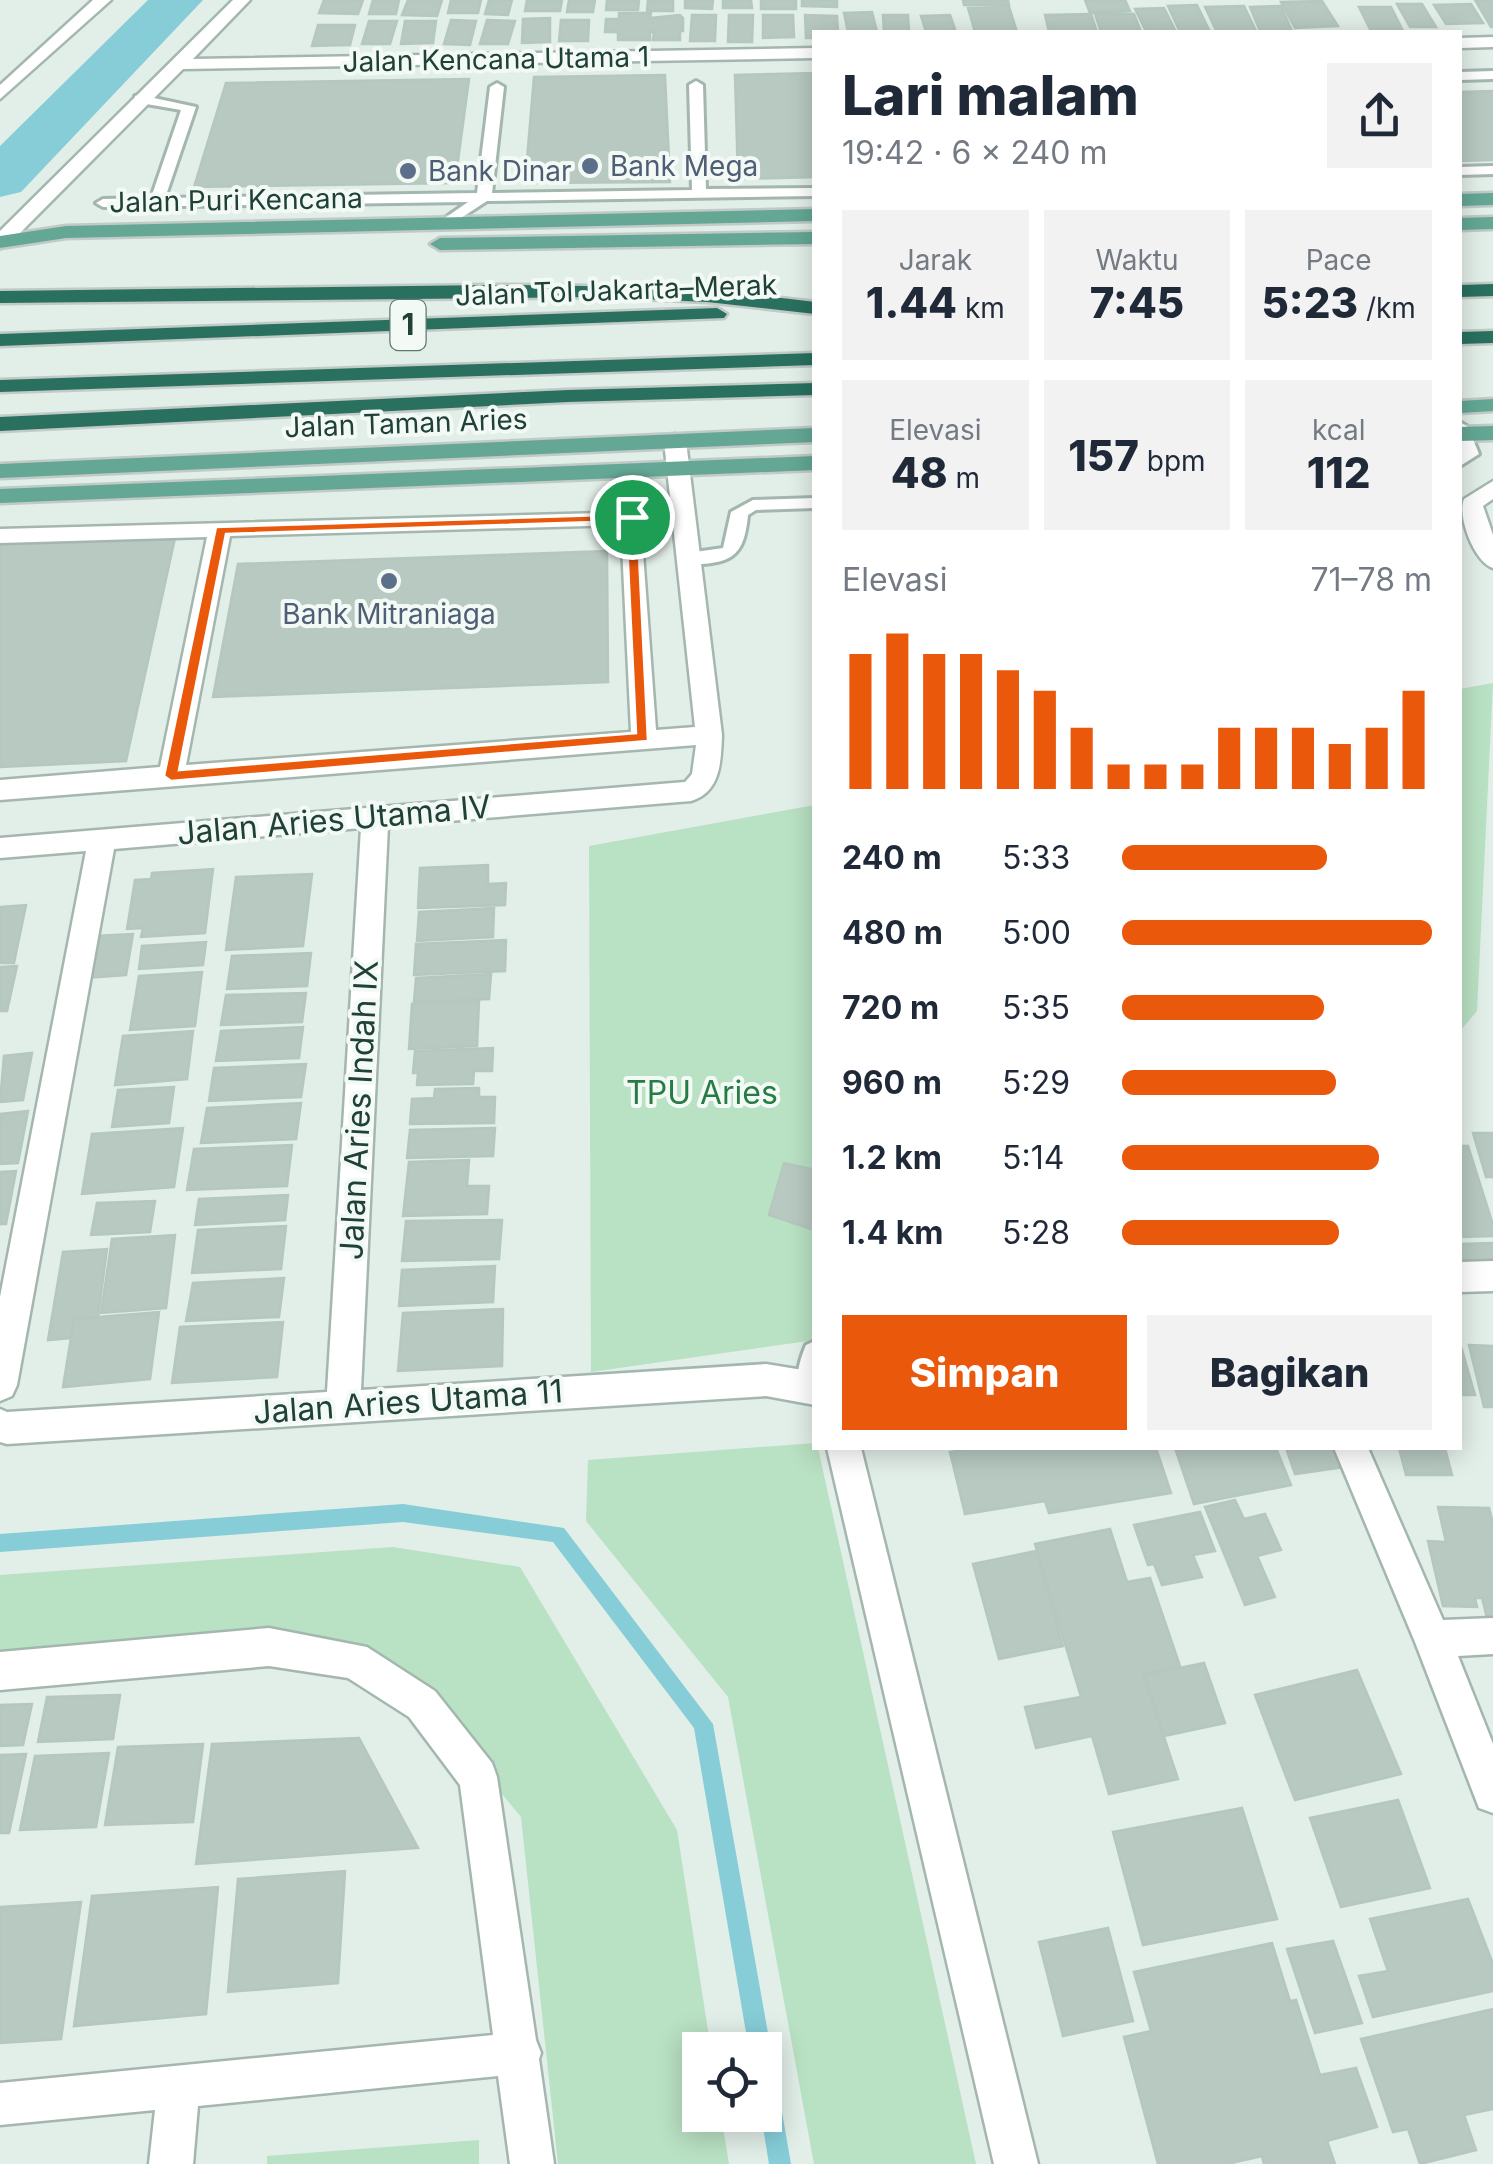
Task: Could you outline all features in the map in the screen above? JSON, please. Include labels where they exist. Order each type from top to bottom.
[{"type":"highway","points":[[1462,290],[1493,290]]},
{"type":"highway","points":[[4,297],[577,293],[732,296],[812,309]]},
{"type":"highway","name":"Jalan Tol Jakarta–Merak","points":[[0,340],[812,309]]},
{"type":"highway","points":[[1462,338],[1493,337]]},
{"type":"highway","name":"1","points":[[0,386],[812,360]]},
{"type":"highway","points":[[0,424],[568,396],[812,389]]},
{"type":"main road","points":[[1462,200],[1493,199]]},
{"type":"main road","name":"Jalan Puri Kencana","points":[[9,242],[66,232],[812,216]]},
{"type":"main road","points":[[1462,224],[1493,222]]},
{"type":"main road","name":"Jalan Puri Kencana","points":[[9,242],[58,251],[812,238]]},
{"type":"main road","points":[[1462,407],[1493,406]]},
{"type":"main road","points":[[1462,431],[1493,433]]},
{"type":"main road","name":"Jalan Taman Aries","points":[[0,471],[812,435]]},
{"type":"main road","name":"Jalan Taman Aries","points":[[0,496],[812,463]]},
{"type":"street","points":[[0,94],[10,76],[103,0]]},
{"type":"street","points":[[9,242],[140,99],[242,0]]},
{"type":"street","points":[[1462,43],[1493,42]]},
{"type":"street","name":"Jalan Kencana Utama 1","points":[[176,64],[812,53]]},
{"type":"street","points":[[644,738],[658,516],[678,469],[675,441]]},
{"type":"street","points":[[1493,488],[1472,504],[1472,514],[1493,560]]},
{"type":"street","points":[[0,536],[658,516]]},
{"type":"street","points":[[0,790],[710,735],[688,559],[658,516]]},
{"type":"street","points":[[171,776],[220,530]]},
{"type":"street","name":"Jalan Aries Utama IV","points":[[0,848],[375,815],[668,796],[690,792],[702,784],[710,735]]},
{"type":"street","name":"Jalan Aries Indah IX","points":[[343,1406],[375,815]]},
{"type":"street","points":[[0,1385],[102,840]]},
{"type":"street","points":[[1462,1277],[1493,1276]]},
{"type":"street","name":"Jalan Aries Utama 11","points":[[0,1425],[7,1428],[812,1375]]},
{"type":"street","points":[[844,1450],[1016,2164]]},
{"type":"street","points":[[1352,1450],[1434,1639],[1493,1794]]},
{"type":"street","points":[[1434,1639],[1493,1636]]},
{"type":"street","points":[[0,1670],[269,1647],[354,1660],[422,1704],[478,1777],[520,2053],[532,2164]]},
{"type":"street","points":[[0,2104],[520,2053]]},
{"type":"street","points":[[172,2164],[179,2087]]},
{"type":"lane","points":[[1462,76],[1493,76]]},
{"type":"lane","points":[[696,85],[699,194]]},
{"type":"lane","points":[[448,223],[484,197],[497,87]]},
{"type":"lane","points":[[140,99],[189,107],[157,202]]},
{"type":"lane","points":[[1462,171],[1493,170]]},
{"type":"lane","points":[[103,202],[812,192]]},
{"type":"lane","points":[[1462,433],[1472,454],[1462,460]]},
{"type":"lane","points":[[688,559],[720,558],[731,552],[738,544],[740,512],[753,505],[812,503]]},
{"type":"green space","points":[[1493,683],[1477,1011],[1462,1029],[1462,689]]},
{"type":"green space","name":"TPU Aries","points":[[812,806],[812,1340],[591,1372],[589,846]]},
{"type":"green space","points":[[812,1443],[812,1450],[818,1450],[976,2164],[814,2164],[728,1697],[586,1521],[588,1460]]},
{"type":"green space","points":[[393,1547],[520,1567],[677,1830],[708,2032],[682,2032],[682,2132],[724,2132],[729,2164],[558,2164],[521,1817],[407,1679],[240,1633],[0,1655],[0,1575]]},
{"type":"green space","points":[[479,2140],[479,2164],[267,2164],[267,2156]]},
{"type":"building","points":[[324,0],[363,0],[358,14],[319,13]]},
{"type":"building","points":[[373,0],[399,0],[396,14],[369,14]]},
{"type":"building","points":[[408,0],[442,0],[437,16],[402,15]]},
{"type":"building","points":[[451,0],[481,0],[478,13],[448,13]]},
{"type":"building","points":[[489,0],[512,0],[508,15],[485,14]]},
{"type":"building","points":[[527,0],[562,0],[560,11],[525,11]]},
{"type":"building","points":[[569,0],[595,0],[593,12],[567,12]]},
{"type":"building","points":[[607,0],[639,0],[638,10],[606,10]]},
{"type":"building","points":[[648,0],[673,0],[673,11],[647,11]]},
{"type":"building","points":[[685,0],[713,0],[712,9],[685,8]]},
{"type":"building","points":[[723,0],[751,0],[752,8],[723,8]]},
{"type":"building","points":[[761,0],[796,0],[796,9],[761,9]]},
{"type":"building","points":[[802,0],[837,0],[837,7],[802,6]]},
{"type":"building","points":[[963,0],[1008,0],[1009,5],[964,5]]},
{"type":"building","points":[[1085,0],[1125,0],[1130,11],[1090,13]]},
{"type":"building","points":[[1475,0],[1493,0],[1493,27],[1491,27]]},
{"type":"building","points":[[1322,1],[1338,26],[1295,28],[1281,2]]},
{"type":"building","points":[[1397,4],[1422,4],[1436,27],[1410,27]]},
{"type":"building","points":[[1471,4],[1483,23],[1446,24],[1434,5]]},
{"type":"building","points":[[1197,5],[1209,30],[1179,30],[1168,6]]},
{"type":"building","points":[[1244,6],[1256,30],[1216,30],[1205,7]]},
{"type":"building","points":[[1281,6],[1292,30],[1260,30],[1250,7]]},
{"type":"building","points":[[1009,7],[1016,30],[974,30],[968,8]]},
{"type":"building","points":[[1359,7],[1391,7],[1402,29],[1370,29]]},
{"type":"building","points":[[1164,8],[1175,30],[1146,30],[1135,9]]},
{"type":"building","points":[[872,12],[876,30],[848,30],[844,13]]},
{"type":"building","points":[[619,13],[651,13],[650,18],[680,15],[680,40],[653,40],[654,32],[650,32],[650,40],[618,40],[618,32],[605,32],[606,19],[619,19]]},
{"type":"building","points":[[1091,14],[1096,30],[1049,30],[1045,15]]},
{"type":"building","points":[[1095,14],[1134,14],[1140,30],[1100,30]]},
{"type":"building","points":[[692,15],[716,15],[715,41],[690,41]]},
{"type":"building","points":[[729,15],[753,15],[752,42],[728,42]]},
{"type":"building","points":[[763,15],[793,15],[794,37],[763,38]]},
{"type":"building","points":[[805,15],[837,16],[838,30],[812,30],[812,38],[806,38]]},
{"type":"building","points":[[883,15],[908,15],[909,30],[884,30]]},
{"type":"building","points":[[950,15],[955,30],[925,30],[921,16]]},
{"type":"building","points":[[550,18],[550,42],[522,43],[523,19]]},
{"type":"building","points":[[451,20],[476,21],[470,45],[444,44]]},
{"type":"building","points":[[487,20],[515,21],[508,44],[480,44]]},
{"type":"building","points":[[561,20],[589,20],[588,41],[559,41]]},
{"type":"building","points":[[369,21],[397,21],[390,44],[362,44]]},
{"type":"building","points":[[405,21],[436,21],[433,43],[401,44]]},
{"type":"building","points":[[318,25],[355,25],[350,45],[312,46]]},
{"type":"building","points":[[812,73],[812,177],[738,179],[735,75]]},
{"type":"building","points":[[665,75],[670,182],[525,183],[534,77]]},
{"type":"building","points":[[469,79],[455,183],[194,187],[226,83]]},
{"type":"building","points":[[1493,91],[1493,160],[1462,161],[1462,92]]},
{"type":"building","points":[[175,538],[126,761],[0,767],[0,545]]},
{"type":"building","points":[[607,551],[608,682],[213,697],[238,564]]},
{"type":"building","points":[[488,865],[488,884],[506,883],[505,905],[418,908],[420,868]]},
{"type":"building","points":[[213,869],[205,933],[141,937],[143,928],[127,929],[135,880],[151,879],[152,873]]},
{"type":"building","points":[[312,874],[303,946],[226,950],[236,877]]},
{"type":"building","points":[[26,905],[14,963],[0,963],[0,907]]},
{"type":"building","points":[[494,908],[493,937],[417,941],[419,912]]},
{"type":"building","points":[[133,934],[126,975],[87,978],[95,936]]},
{"type":"building","points":[[506,940],[505,971],[414,975],[416,944]]},
{"type":"building","points":[[206,942],[203,965],[139,969],[142,946]]},
{"type":"building","points":[[311,953],[307,986],[227,989],[232,956]]},
{"type":"building","points":[[17,966],[7,1011],[0,1011],[0,967]]},
{"type":"building","points":[[202,972],[195,1026],[130,1030],[139,976]]},
{"type":"building","points":[[491,974],[489,999],[414,1002],[416,978]]},
{"type":"building","points":[[306,993],[302,1022],[221,1025],[226,995]]},
{"type":"building","points":[[479,1001],[477,1046],[409,1049],[412,1004]]},
{"type":"building","points":[[303,1027],[299,1058],[216,1061],[221,1031]]},
{"type":"building","points":[[193,1031],[187,1079],[115,1085],[123,1036]]},
{"type":"building","points":[[493,1048],[492,1071],[474,1071],[473,1084],[417,1085],[418,1073],[413,1073],[415,1051]]},
{"type":"building","points":[[32,1053],[23,1100],[0,1102],[4,1056]]},
{"type":"building","points":[[306,1064],[301,1097],[209,1101],[214,1068]]},
{"type":"building","points":[[174,1087],[169,1123],[112,1127],[118,1090]]},
{"type":"building","points":[[479,1088],[479,1097],[495,1097],[494,1123],[410,1124],[412,1099],[434,1098],[435,1089]]},
{"type":"building","points":[[301,1103],[296,1139],[201,1143],[207,1108]]},
{"type":"building","points":[[28,1111],[18,1163],[0,1164],[1,1114]]},
{"type":"building","points":[[183,1128],[174,1187],[82,1194],[92,1134]]},
{"type":"building","points":[[495,1128],[493,1156],[407,1158],[410,1130]]},
{"type":"building","points":[[1473,1133],[1493,1133],[1493,1177],[1486,1177]]},
{"type":"building","points":[[292,1145],[287,1186],[187,1190],[194,1149]]},
{"type":"building","points":[[1462,1146],[1468,1146],[1493,1236],[1462,1237]]},
{"type":"building","points":[[469,1160],[467,1186],[489,1186],[487,1214],[403,1216],[409,1162]]},
{"type":"building","points":[[784,1163],[812,1169],[812,1229],[769,1215]]},
{"type":"building","points":[[16,1171],[6,1224],[0,1224],[0,1172]]},
{"type":"building","points":[[288,1195],[285,1220],[195,1225],[199,1199]]},
{"type":"building","points":[[155,1201],[150,1232],[91,1235],[97,1203]]},
{"type":"building","points":[[502,1220],[499,1259],[402,1261],[406,1221]]},
{"type":"building","points":[[286,1226],[281,1269],[192,1273],[198,1230]]},
{"type":"building","points":[[175,1235],[166,1308],[101,1313],[112,1239]]},
{"type":"building","points":[[1493,1243],[1493,1274],[1462,1274],[1462,1244]]},
{"type":"building","points":[[107,1249],[98,1317],[74,1319],[71,1338],[48,1340],[63,1252]]},
{"type":"building","points":[[495,1266],[493,1302],[399,1306],[402,1270]]},
{"type":"building","points":[[284,1278],[279,1317],[186,1321],[193,1283]]},
{"type":"building","points":[[503,1309],[502,1366],[398,1371],[403,1313]]},
{"type":"building","points":[[159,1312],[150,1379],[63,1387],[74,1319]]},
{"type":"building","points":[[283,1322],[277,1377],[172,1383],[180,1327]]},
{"type":"building","points":[[1469,1345],[1493,1346],[1493,1407],[1484,1407]]},
{"type":"building","points":[[1462,1350],[1475,1395],[1462,1395]]},
{"type":"building","points":[[1157,1450],[1171,1493],[1049,1513],[1045,1501],[965,1514],[950,1452]]},
{"type":"building","points":[[1176,1450],[1277,1450],[1291,1485],[1194,1504]]},
{"type":"building","points":[[1287,1450],[1337,1450],[1344,1467],[1295,1474]]},
{"type":"building","points":[[1400,1450],[1446,1450],[1452,1475],[1406,1475]]},
{"type":"building","points":[[1235,1500],[1244,1519],[1265,1514],[1281,1550],[1257,1556],[1275,1597],[1245,1605],[1205,1507]]},
{"type":"building","points":[[1438,1507],[1489,1508],[1493,1523],[1493,1618],[1487,1618],[1482,1598],[1475,1598],[1477,1607],[1443,1606],[1428,1541],[1446,1542]]},
{"type":"building","points":[[1200,1512],[1215,1551],[1193,1555],[1202,1577],[1162,1585],[1154,1564],[1148,1565],[1134,1525]]},
{"type":"building","points":[[1110,1529],[1127,1582],[1150,1578],[1180,1666],[1143,1674],[1178,1779],[1109,1794],[1092,1736],[1036,1748],[1025,1707],[1081,1697],[1035,1544]]},
{"type":"building","points":[[1036,1551],[1063,1646],[999,1659],[973,1564]]},
{"type":"building","points":[[1204,1663],[1225,1723],[1164,1736],[1145,1675]]},
{"type":"building","points":[[1357,1670],[1401,1774],[1295,1800],[1255,1695]]},
{"type":"building","points":[[120,1695],[113,1739],[38,1742],[47,1697]]},
{"type":"building","points":[[32,1704],[23,1745],[0,1746],[0,1705]]},
{"type":"building","points":[[359,1738],[418,1848],[196,1864],[212,1744]]},
{"type":"building","points":[[203,1744],[193,1822],[105,1825],[118,1747]]},
{"type":"building","points":[[109,1753],[96,1827],[20,1830],[35,1756]]},
{"type":"building","points":[[26,1754],[9,1833],[0,1833],[0,1755]]},
{"type":"building","points":[[1398,1800],[1430,1888],[1341,1907],[1310,1818]]},
{"type":"building","points":[[1242,1808],[1277,1919],[1143,1945],[1113,1832]]},
{"type":"building","points":[[345,1871],[338,1983],[228,1992],[238,1879]]},
{"type":"building","points":[[218,1887],[206,2014],[74,2026],[92,1896]]},
{"type":"building","points":[[1468,1899],[1493,1964],[1493,1991],[1373,2017],[1359,1976],[1388,1971],[1370,1919]]},
{"type":"building","points":[[81,1902],[61,2039],[0,2043],[0,1907]]},
{"type":"building","points":[[1108,1928],[1133,2021],[1063,2036],[1039,1942]]},
{"type":"building","points":[[1333,1941],[1362,2023],[1315,2033],[1287,1949]]},
{"type":"building","points":[[1272,1943],[1290,2001],[1296,2000],[1320,2075],[1356,2068],[1377,2127],[1327,2141],[1335,2164],[1264,2164],[1262,2156],[1227,2164],[1158,2164],[1124,2037],[1151,2031],[1134,1972]]},
{"type":"building","points":[[1493,2009],[1493,2109],[1464,2115],[1476,2150],[1420,2164],[1408,2129],[1393,2132],[1361,2039]]},
{"type":"waterway","points":[[0,179],[177,0]]},
{"type":"waterway","points":[[0,1543],[403,1513],[558,1534],[703,1724],[757,2032]]},
{"type":"waterway","points":[[774,2132],[780,2164]]},
{"type":"place","name":"Bank Mega","points":[[590,166]]},
{"type":"place","name":"Bank Dinar","points":[[408,171]]},
{"type":"place","name":"Bank Mitraniaga","points":[[389,581]]},
{"type":"route","points":[[632,517],[644,738],[171,776],[220,530],[632,517]]}]
